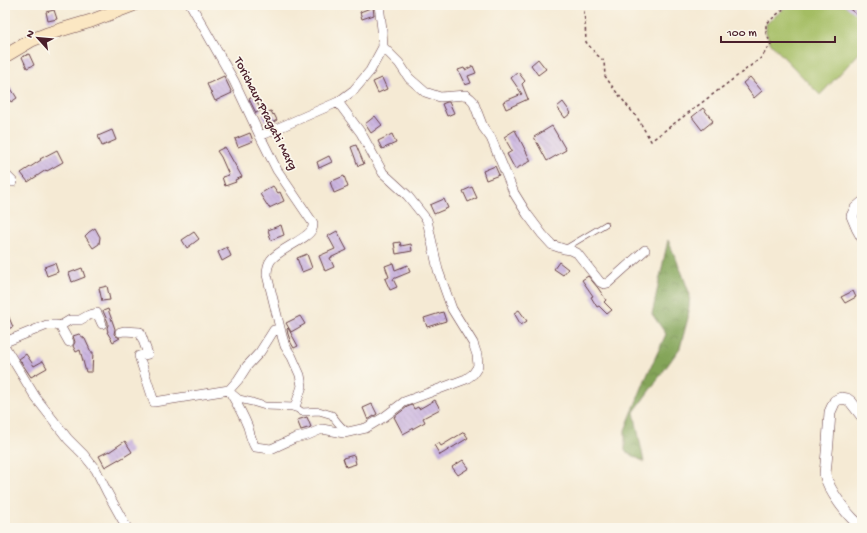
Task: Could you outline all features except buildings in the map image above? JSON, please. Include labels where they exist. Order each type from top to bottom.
[{"type":"main road","points":[[5,56],[32,40],[47,34],[91,21],[133,5]]},
{"type":"street","name":"Torichaur Pragati Marg","points":[[191,5],[234,80],[277,170],[313,223],[313,228],[309,234],[276,255],[271,260],[268,267],[267,275],[281,331]]},
{"type":"street","points":[[260,136],[338,102],[354,90],[370,71],[384,47],[379,5]]},
{"type":"street","points":[[384,47],[399,63],[410,78],[425,92],[440,97],[466,95],[473,101],[483,127],[491,138],[514,193],[527,214],[552,245],[572,250],[577,253],[600,282],[604,284],[608,284],[645,250]]},
{"type":"street","points":[[228,390],[243,414],[251,441],[255,447],[271,449],[295,438],[308,435],[322,429],[344,433],[366,428],[404,402],[466,379],[473,374],[478,365],[473,342],[452,309],[438,270],[427,220],[406,195],[383,173],[361,133],[338,102]]},
{"type":"street","points":[[5,174],[13,182]]},
{"type":"street","points":[[862,203],[856,208],[852,216],[856,228],[862,236]]},
{"type":"street","points":[[5,342],[47,325],[60,326],[70,320],[80,320],[97,313],[102,324]]},
{"type":"street","points":[[60,326],[69,342]]},
{"type":"street","points":[[120,332],[140,332],[148,354],[139,356],[154,402],[228,390],[238,380],[247,366],[260,352],[274,330],[281,331],[285,346],[292,356],[300,375],[302,386],[295,407]]},
{"type":"street","points":[[5,347],[36,398],[68,439],[96,470],[126,528]]},
{"type":"street","points":[[228,390],[239,399],[265,406],[295,407],[302,412],[318,411],[332,415],[337,423],[348,432]]},
{"type":"street","points":[[862,416],[847,399],[841,398],[835,401],[830,412],[825,474],[838,501],[849,515],[862,527]]},
{"type":"lane","points":[[564,249],[606,224]]},
{"type":"path","points":[[583,5],[586,42],[604,61],[605,76],[638,119],[651,141],[762,58],[771,44],[766,33],[766,24],[788,5]]},
{"type":"green space","points":[[788,5],[862,5],[862,50],[820,95],[771,44],[766,33],[766,24]]},
{"type":"green space","points":[[668,240],[690,295],[688,318],[680,348],[634,412],[644,462],[625,451],[625,430],[645,380],[666,334],[652,314]]}]
